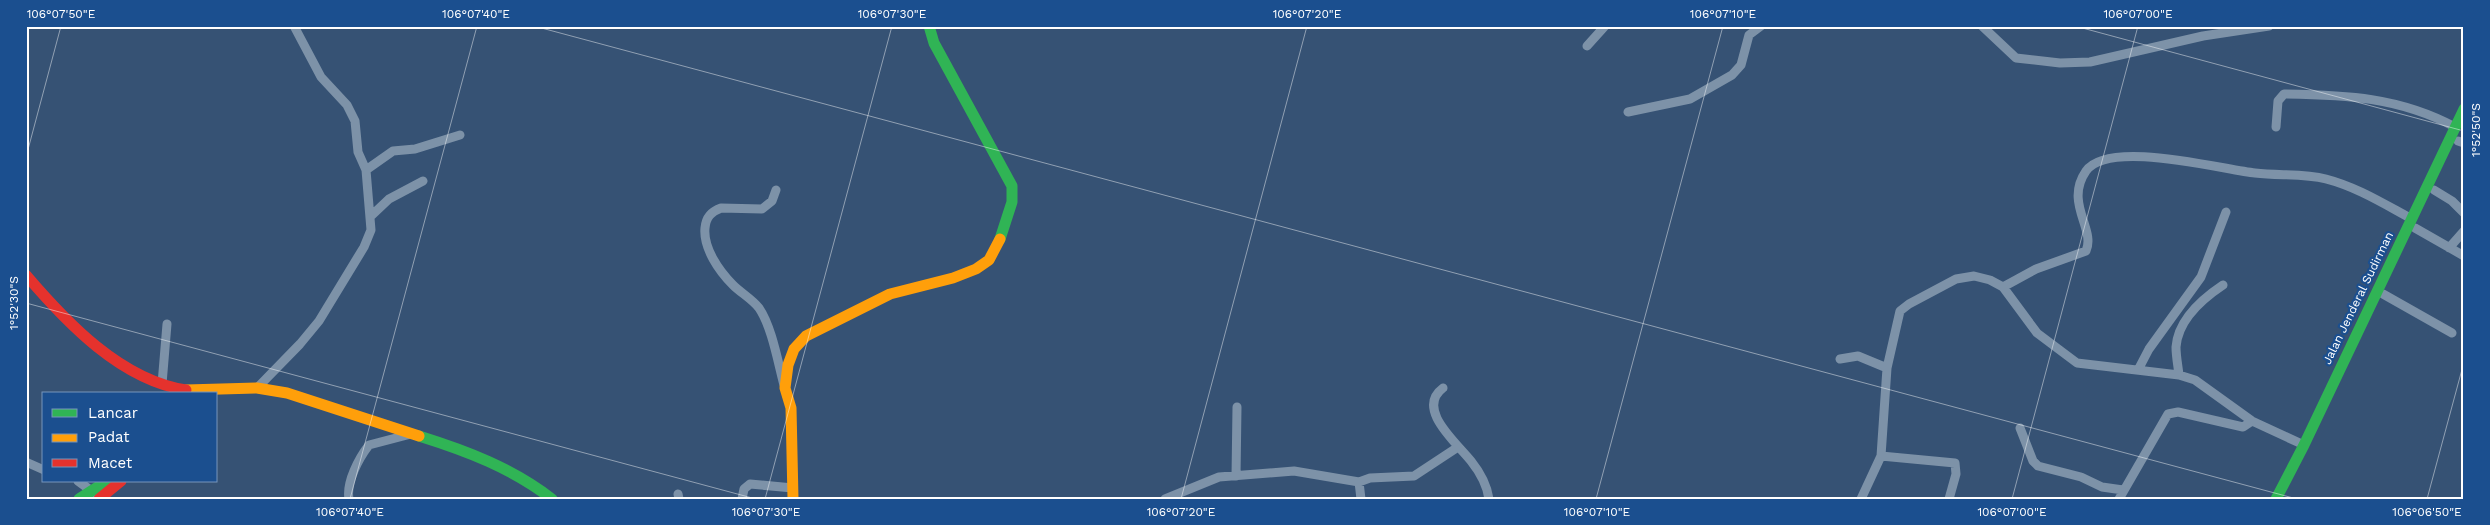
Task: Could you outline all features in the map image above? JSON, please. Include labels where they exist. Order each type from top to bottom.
[{"type":"main road","points":[[793,493],[790,408],[785,388],[788,366],[794,348],[806,336],[890,294],[953,278],[976,269],[989,260],[1004,232],[1012,202],[1012,186],[972,116],[934,43],[929,26]]},
{"type":"main road","name":"Jalan Jenderal Sudirman","points":[[2285,499],[2304,445],[2460,128],[2464,108]]},
{"type":"main road","name":"Jalan Jenderal Sudirman","points":[[2276,499],[2295,469],[2383,294],[2414,224],[2461,142],[2460,128]]},
{"type":"main road","points":[[26,275],[112,358],[167,388],[189,392],[257,388],[323,404],[463,450],[508,468],[552,499]]},
{"type":"main road","points":[[95,497],[106,482]]},
{"type":"main road","points":[[79,499],[95,497],[119,482]]},
{"type":"street","points":[[1587,46],[1605,26]]},
{"type":"street","points":[[1628,112],[1690,98],[1732,75],[1741,65],[1750,35],[1762,26]]},
{"type":"street","points":[[1982,26],[2016,58],[2060,63],[2090,62],[2203,36],[2269,26]]},
{"type":"street","points":[[257,388],[300,344],[319,321],[364,248],[371,230],[366,170],[358,152],[355,121],[351,111],[321,77],[298,28]]},
{"type":"street","points":[[2276,128],[2278,101],[2284,94],[2371,98],[2418,110],[2460,128]]},
{"type":"street","points":[[366,170],[392,151],[416,149],[460,135]]},
{"type":"street","points":[[2003,286],[2036,269],[2086,251],[2087,240],[2077,194],[2086,170],[2093,163],[2104,158],[2120,156],[2158,158],[2256,174],[2317,177],[2353,187],[2464,256]]},
{"type":"street","points":[[371,216],[389,199],[423,180]]},
{"type":"street","points":[[776,190],[772,201],[762,210],[721,208],[714,210],[708,218],[704,233],[708,249],[722,272],[733,285],[759,308],[785,388]]},
{"type":"street","points":[[2434,190],[2452,201],[2464,213]]},
{"type":"street","points":[[2138,370],[2149,348],[2201,277],[2226,212]]},
{"type":"street","points":[[2449,248],[2464,230]]},
{"type":"street","points":[[1861,499],[1881,456],[1887,368],[1898,316],[1903,308],[1956,279],[1974,276],[2003,286],[2038,333],[2068,358],[2084,364],[2179,375],[2207,387],[2252,420],[2304,445]]},
{"type":"street","points":[[2179,375],[2176,346],[2180,332],[2198,304],[2223,285]]},
{"type":"street","points":[[2383,294],[2452,333]]},
{"type":"street","points":[[167,324],[167,388]]},
{"type":"street","points":[[1840,359],[1858,356],[1887,368]]},
{"type":"street","points":[[1443,388],[1435,394],[1433,400],[1435,415],[1458,447],[1478,470],[1489,499]]},
{"type":"street","points":[[1236,476],[1237,408]]},
{"type":"street","points":[[2020,428],[2033,461],[2038,466],[2081,477],[2102,488],[2121,494],[2168,414],[2178,412],[2243,427],[2252,420]]},
{"type":"street","points":[[348,499],[351,478],[369,445],[411,434]]},
{"type":"street","points":[[1165,499],[1212,478],[1294,471],[1359,482],[1370,478],[1414,476],[1458,447]]},
{"type":"street","points":[[1881,456],[1955,463],[1956,474],[1949,499]]},
{"type":"street","points":[[26,462],[42,469]]},
{"type":"street","points":[[82,482],[95,497]]},
{"type":"street","points":[[1359,482],[1360,499]]},
{"type":"street","points":[[742,499],[744,489],[750,484],[793,493]]},
{"type":"traffic: fast","points":[[929,26],[934,43],[1012,186],[1012,202],[1000,239]]},
{"type":"traffic: fast","points":[[2276,499],[2304,445],[2464,109]]},
{"type":"traffic: fast","points":[[419,436],[505,469],[552,499]]},
{"type":"traffic: fast","points":[[79,499],[105,482]]},
{"type":"traffic: slow","points":[[793,499],[791,408],[785,388],[788,365],[794,349],[806,336],[890,294],[953,278],[976,269],[989,260],[1000,239]]},
{"type":"traffic: slow","points":[[186,390],[257,388],[287,393],[419,436]]},
{"type":"traffic: jam","points":[[26,275],[59,312],[97,347],[139,375],[162,384],[186,390]]},
{"type":"traffic: jam","points":[[99,499],[120,482]]}]
